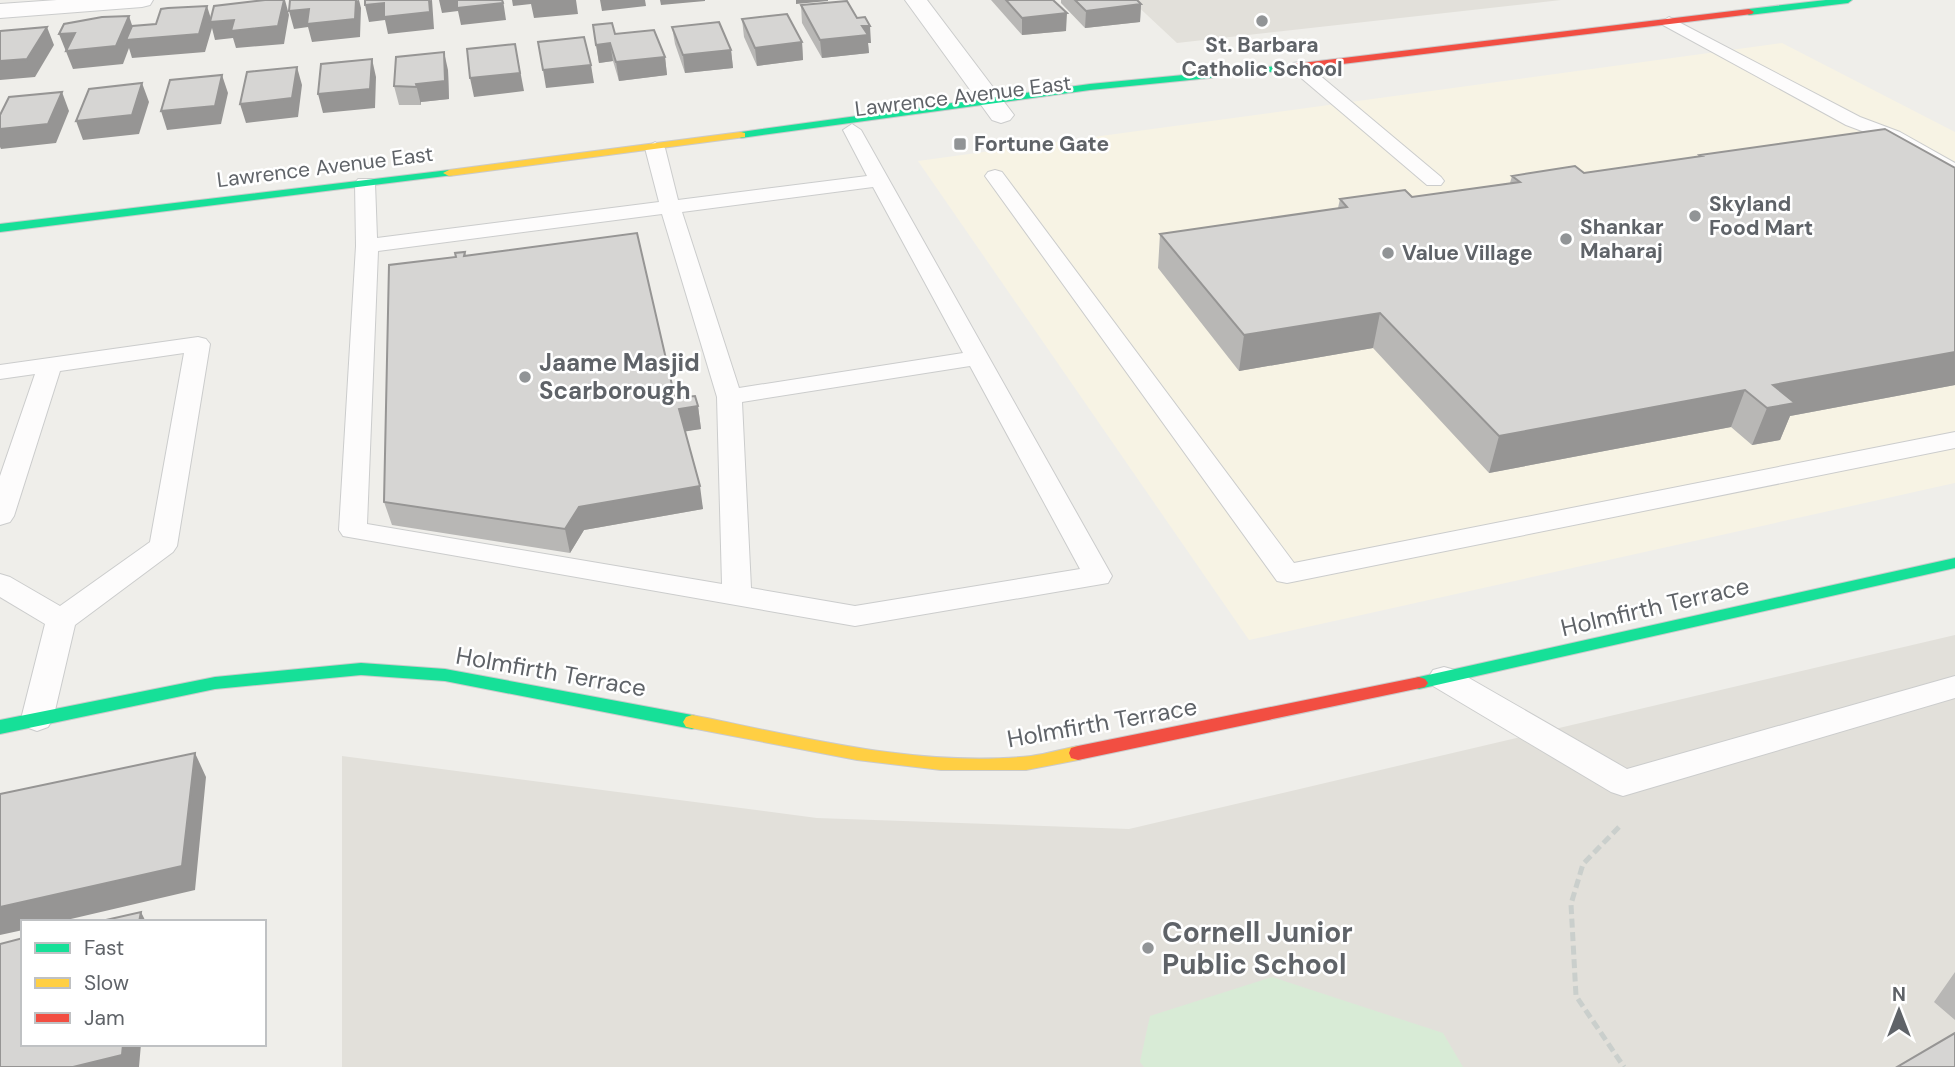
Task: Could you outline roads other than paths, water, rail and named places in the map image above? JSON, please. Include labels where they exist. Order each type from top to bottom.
[{"type":"main road","name":"Lawrence Avenue East","points":[[0,228],[1848,0]]},
{"type":"main road","name":"Lawrence Avenue East","points":[[655,148],[852,130],[995,107]]},
{"type":"main road","name":"Holmfirth Terrace","points":[[0,727],[215,683],[361,669],[458,678],[864,755],[943,765],[1028,763],[1444,678],[1955,563]]},
{"type":"street","points":[[0,12],[142,0]]},
{"type":"street","points":[[916,0],[995,107]]},
{"type":"lane","points":[[1669,22],[1853,121],[1893,136],[1955,171]]},
{"type":"lane","points":[[1299,67],[1434,181]]},
{"type":"lane","points":[[365,183],[367,246],[353,530],[855,616],[1098,576],[852,130]]},
{"type":"lane","points":[[655,148],[670,207],[729,397],[737,596]]},
{"type":"lane","points":[[996,176],[1287,574],[1955,440]]},
{"type":"lane","points":[[367,246],[880,180]]},
{"type":"lane","points":[[0,372],[198,344],[163,546],[61,620],[37,719]]},
{"type":"lane","points":[[729,397],[978,358]]},
{"type":"lane","points":[[0,516],[50,365]]},
{"type":"lane","points":[[0,584],[61,620]]},
{"type":"lane","points":[[1444,678],[1623,783],[1955,687]]},
{"type":"place","name":"St. Barbara Catholic School","points":[[1262,21]]},
{"type":"place","name":"Fortune Gate","points":[[960,144]]},
{"type":"place","name":"Skyland Food Mart","points":[[1695,216]]},
{"type":"place","name":"Shankar Maharaj","points":[[1566,239]]},
{"type":"place","name":"Value Village","points":[[1388,253]]},
{"type":"place","name":"Jaame Masjid Scarborough","points":[[525,377]]},
{"type":"place","name":"Cornell Junior Public School","points":[[1148,948]]}]
